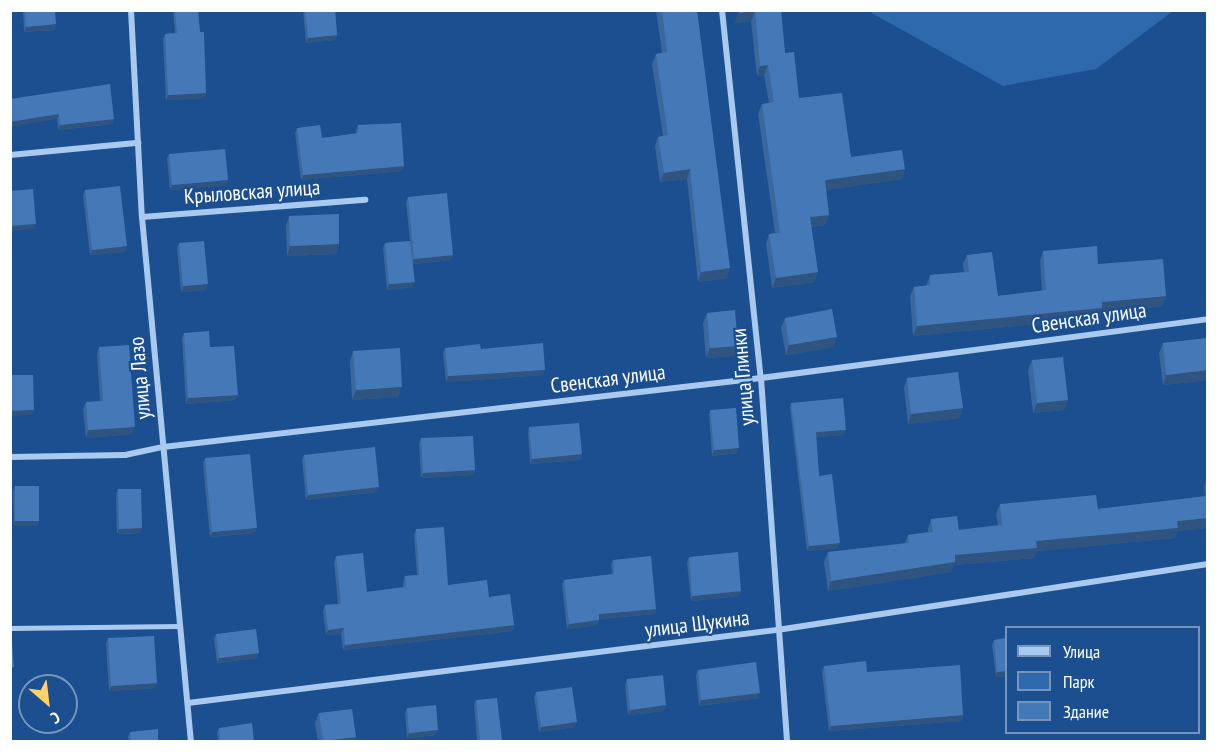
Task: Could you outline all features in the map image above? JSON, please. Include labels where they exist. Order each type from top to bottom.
[{"type":"street","name":"улица Лазо","points":[[131,10],[142,217],[191,741]]},
{"type":"street","name":"улица Глинки","points":[[722,10],[761,378],[777,630],[787,741]]},
{"type":"street","points":[[10,155],[138,143]]},
{"type":"street","name":"Крыловская улица","points":[[142,217],[365,200]]},
{"type":"street","name":"Свенская улица","points":[[10,458],[125,455],[163,447],[761,378],[1208,319]]},
{"type":"street","name":"улица Щукина","points":[[188,703],[777,630],[1208,564]]},
{"type":"lane","points":[[10,628],[179,626]]},
{"type":"green space","points":[[1173,10],[1096,69],[1003,86],[868,11]]},
{"type":"building","points":[[25,10],[55,10],[56,24],[26,27]]},
{"type":"building","points":[[175,10],[198,10],[200,32],[204,32],[206,93],[168,95],[165,34],[177,33]]},
{"type":"building","points":[[305,10],[335,10],[337,35],[308,38]]},
{"type":"building","points":[[662,10],[697,10],[730,268],[701,272],[690,169],[664,173],[658,137],[668,135],[656,54],[667,52]]},
{"type":"building","points":[[740,10],[781,10],[785,53],[794,52],[799,98],[842,93],[851,157],[902,150],[905,169],[825,180],[829,215],[810,217],[818,272],[776,278],[769,234],[780,233],[762,104],[774,102],[768,65],[760,66],[755,11],[739,13]]},
{"type":"building","points":[[110,84],[114,119],[60,125],[59,114],[10,122],[10,99]]},
{"type":"building","points":[[401,123],[404,166],[303,175],[297,128],[320,125],[322,138],[358,133],[358,125]]},
{"type":"building","points":[[225,149],[228,180],[172,185],[169,154]]},
{"type":"building","points":[[120,186],[127,246],[92,250],[85,190]]},
{"type":"building","points":[[33,189],[36,224],[10,226],[10,191]]},
{"type":"building","points":[[447,193],[453,255],[414,259],[408,197]]},
{"type":"building","points":[[339,214],[339,244],[290,246],[289,216]]},
{"type":"building","points":[[204,241],[208,284],[183,286],[179,243]]},
{"type":"building","points":[[410,241],[415,282],[389,284],[385,243]]},
{"type":"building","points":[[1097,246],[1098,264],[1163,259],[1166,296],[1102,302],[1102,308],[917,326],[914,287],[930,285],[930,275],[969,272],[967,255],[992,252],[998,296],[1046,290],[1043,251]]},
{"type":"building","points":[[832,309],[837,337],[789,345],[785,318]]},
{"type":"building","points":[[735,310],[738,346],[710,348],[707,313]]},
{"type":"building","points":[[209,331],[210,347],[234,346],[238,395],[188,398],[184,333]]},
{"type":"building","points":[[1208,338],[1208,370],[1166,375],[1163,343]]},
{"type":"building","points":[[543,343],[545,370],[448,376],[445,348],[480,344],[481,349]]},
{"type":"building","points":[[129,345],[135,427],[88,430],[86,402],[103,401],[99,347]]},
{"type":"building","points":[[400,348],[402,387],[356,390],[353,351]]},
{"type":"building","points":[[1063,357],[1068,400],[1037,403],[1032,360]]},
{"type":"building","points":[[958,372],[963,408],[911,414],[907,378]]},
{"type":"building","points":[[10,375],[33,375],[34,410],[10,411]]},
{"type":"building","points":[[843,398],[846,430],[816,432],[819,476],[832,474],[840,543],[809,546],[791,403]]},
{"type":"building","points":[[736,408],[739,448],[714,450],[710,410]]},
{"type":"building","points":[[579,423],[582,454],[532,459],[529,427]]},
{"type":"building","points":[[473,436],[475,470],[423,473],[421,438]]},
{"type":"building","points":[[375,447],[379,487],[308,495],[304,455]]},
{"type":"building","points":[[250,454],[257,528],[212,532],[205,458]]},
{"type":"building","points":[[15,486],[39,486],[39,521],[15,521]]},
{"type":"building","points":[[118,489],[141,489],[142,528],[119,529]]},
{"type":"building","points":[[1096,495],[1098,509],[1208,496],[1208,518],[1177,521],[1178,528],[1036,541],[1037,548],[955,555],[955,562],[831,581],[828,552],[909,543],[908,535],[933,532],[931,519],[957,516],[959,530],[1002,525],[1000,504]]},
{"type":"building","points":[[444,527],[448,585],[487,580],[489,597],[510,594],[514,625],[345,645],[344,628],[328,630],[325,605],[341,604],[336,556],[363,553],[367,592],[406,587],[405,576],[419,575],[416,529]]},
{"type":"building","points":[[738,552],[741,591],[692,596],[689,557]]},
{"type":"building","points":[[651,556],[656,609],[599,614],[599,620],[569,624],[564,580],[614,574],[613,560]]},
{"type":"building","points":[[256,629],[259,653],[219,658],[216,634]]},
{"type":"building","points":[[154,636],[157,683],[111,686],[108,638]]},
{"type":"building","points":[[1005,638],[1005,671],[997,672],[994,640]]},
{"type":"building","points":[[10,643],[12,643],[14,667],[10,667]]},
{"type":"building","points":[[866,661],[867,672],[960,665],[963,715],[831,726],[824,666]]},
{"type":"building","points":[[756,662],[760,693],[701,700],[698,670]]},
{"type":"building","points":[[663,675],[666,705],[630,710],[627,679]]},
{"type":"building","points":[[572,687],[577,722],[541,727],[536,692]]},
{"type":"building","points":[[497,698],[502,740],[480,741],[476,700]]},
{"type":"building","points":[[436,705],[438,730],[409,733],[407,708]]},
{"type":"building","points":[[352,709],[356,737],[323,741],[319,713]]},
{"type":"building","points":[[252,723],[254,741],[220,741],[219,728]]},
{"type":"building","points":[[158,729],[158,741],[131,741],[130,732]]}]
